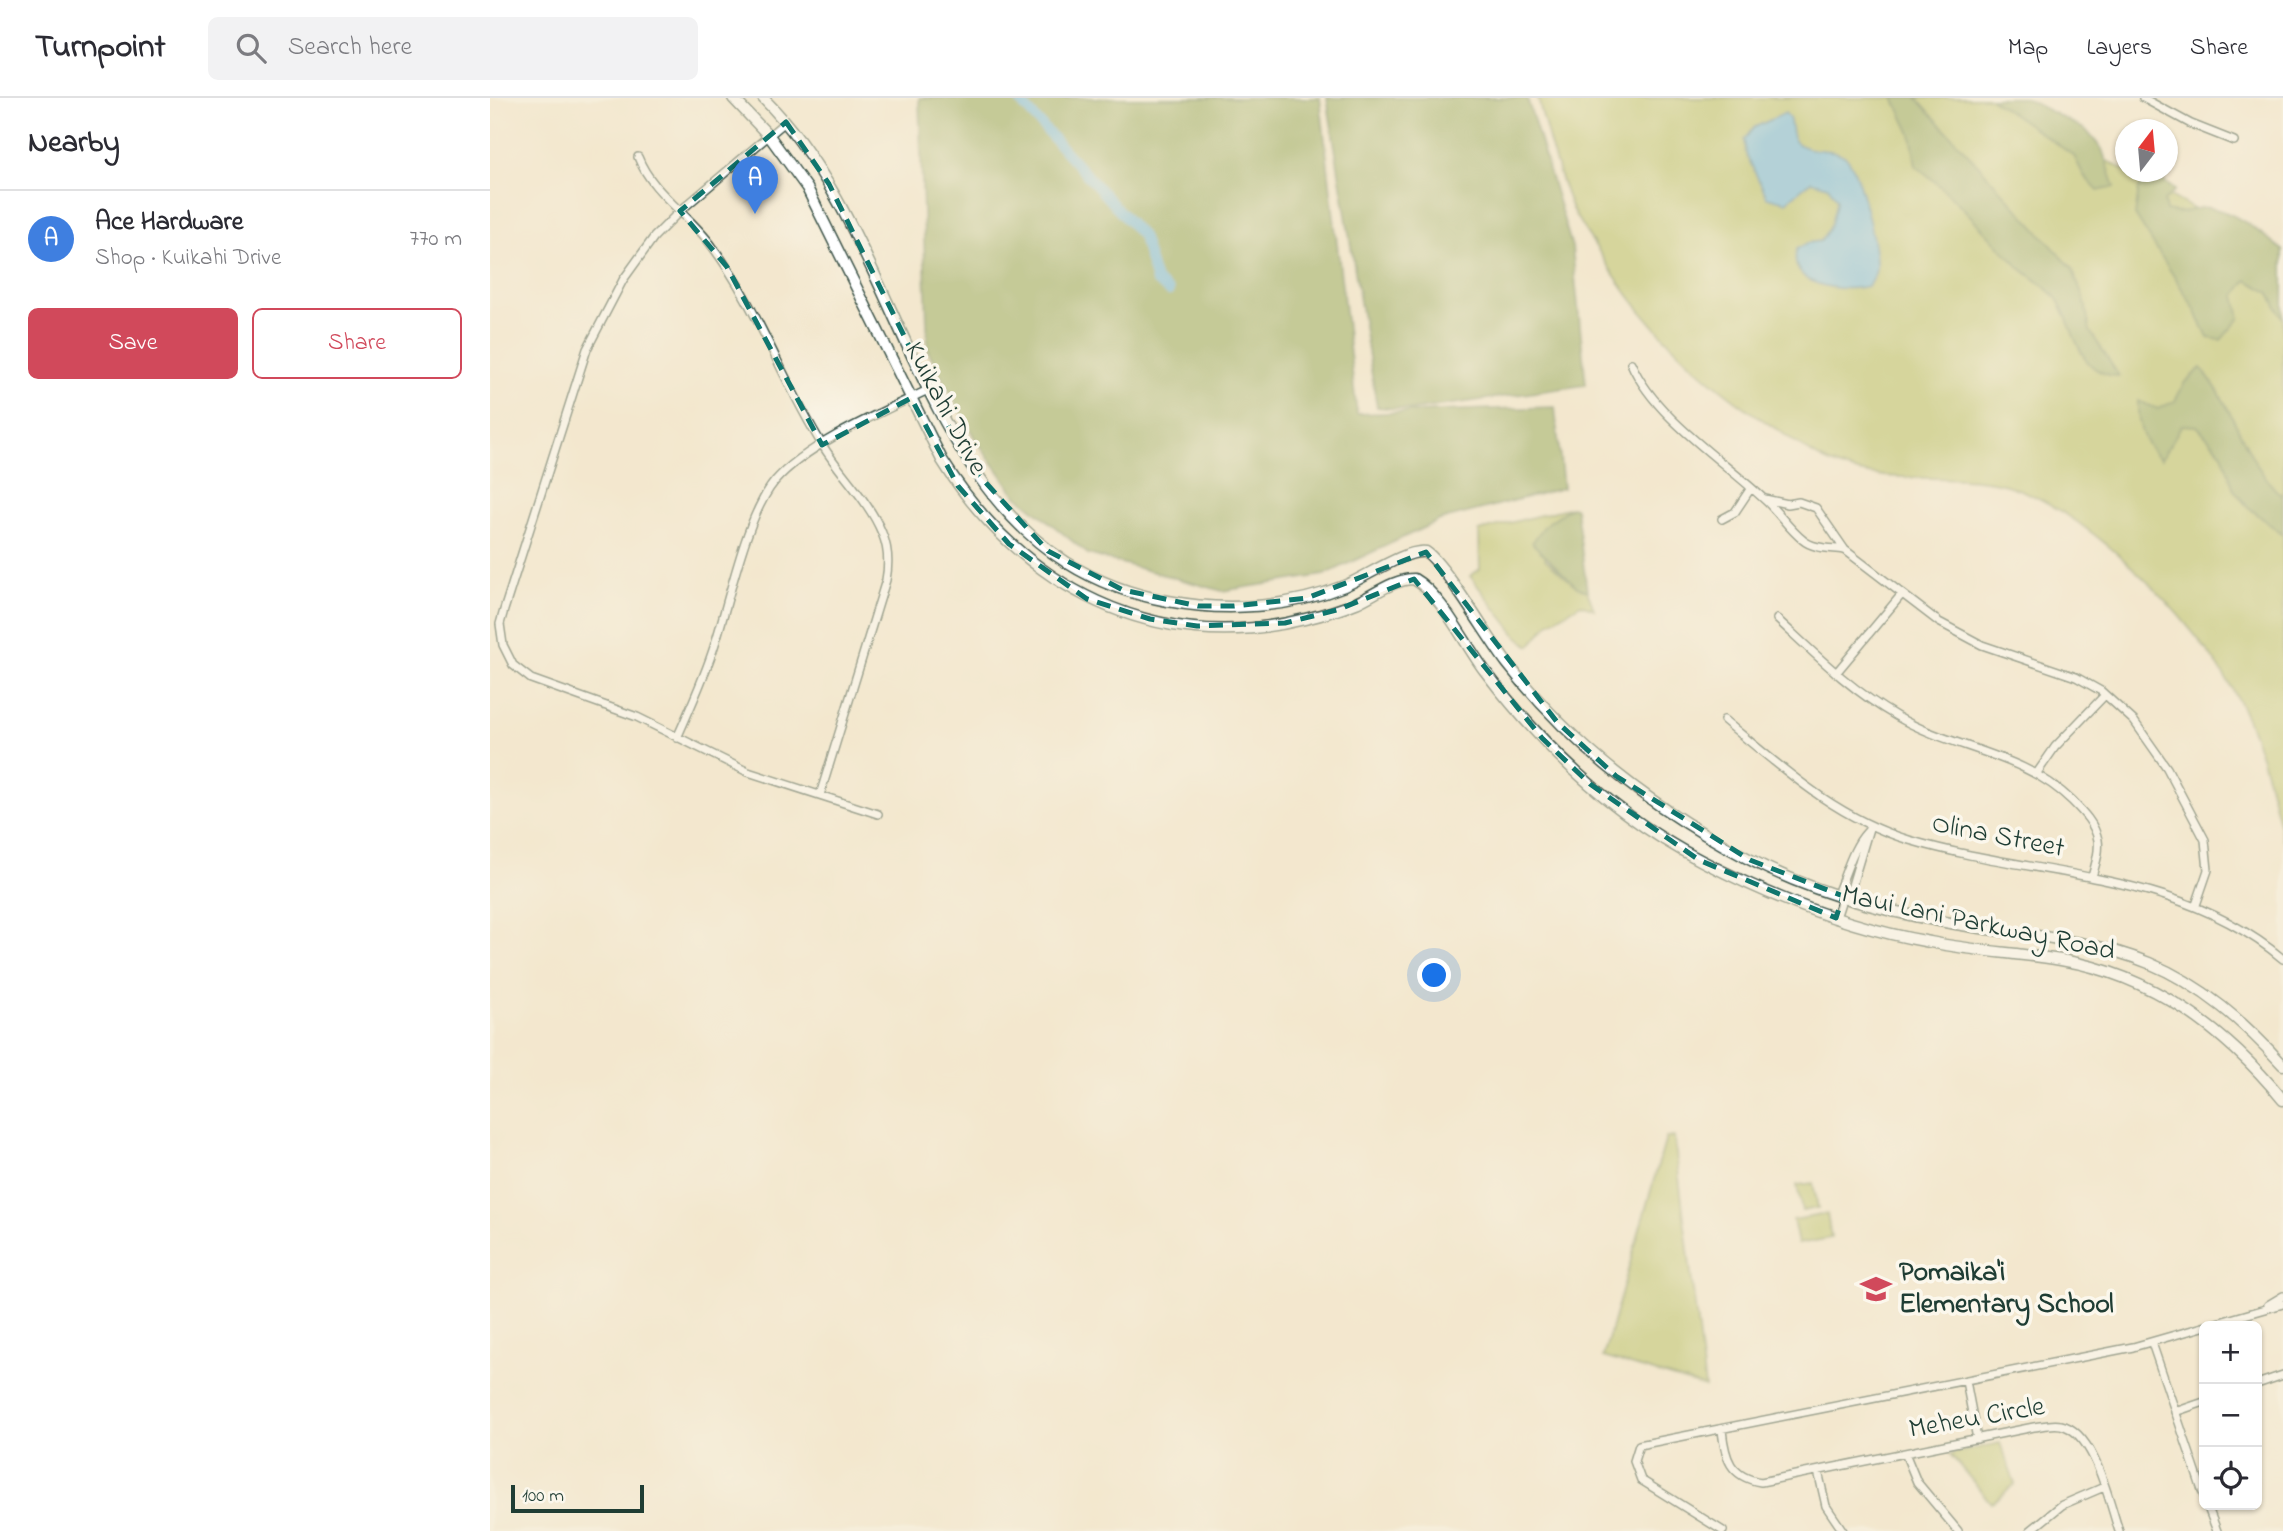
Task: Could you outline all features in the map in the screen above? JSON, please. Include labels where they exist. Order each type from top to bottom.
[{"type":"main road","name":"Kuikahi Drive","points":[[733,98],[790,161],[817,205],[942,460],[982,516],[1042,572],[1097,602],[1174,624],[1241,627],[1285,623],[1337,610],[1402,581],[1414,579]]},
{"type":"main road","name":"Kuikahi Drive","points":[[763,98],[786,122],[829,184],[966,461],[1027,533],[1075,569],[1123,590],[1198,606],[1275,604],[1343,587],[1413,553],[1426,552]]},
{"type":"main road","name":"Maui Lani Parkway Road","points":[[1426,552],[1507,663],[1557,722],[1616,776],[1682,822],[1750,860],[1843,896],[1921,917],[2069,939],[2151,964],[2189,983],[2224,1007],[2283,1065]]},
{"type":"main road","name":"Maui Lani Parkway Road","points":[[1414,579],[1429,591],[1485,671],[1542,738],[1590,784],[1643,825],[1699,860],[1759,889],[1836,918],[1929,942],[2062,960],[2136,982],[2170,999],[2233,1044],[2283,1100]]},
{"type":"street","points":[[2143,98],[2190,124],[2234,141]]},
{"type":"street","points":[[786,122],[680,211],[654,237],[623,280],[587,349],[500,624],[503,645],[522,674],[610,705],[748,772],[878,814]]},
{"type":"street","points":[[638,157],[648,177],[693,222],[727,267],[822,445],[881,531],[889,564],[820,795]]},
{"type":"street","points":[[1631,363],[1640,383],[1711,457],[1765,499],[1802,540],[1812,546],[1845,550]]},
{"type":"street","points":[[677,738],[712,652],[759,506],[777,480],[802,457],[822,445],[930,389]]},
{"type":"street","points":[[1722,519],[1735,512],[1751,488]]},
{"type":"street","points":[[1765,499],[1788,504],[1799,502],[1816,508],[1845,550],[1939,622],[1968,639],[2076,677],[2105,695],[2145,735],[2179,789],[2202,833],[2209,859],[2207,880],[2196,905]]},
{"type":"street","points":[[1836,673],[1902,594]]},
{"type":"street","points":[[1777,619],[1836,673],[1898,717],[2036,773],[2066,796],[2091,824],[2098,849],[2092,877]]},
{"type":"street","points":[[2036,773],[2055,747],[2105,695]]},
{"type":"street","name":"Olina Street","points":[[1724,720],[1810,791],[1868,828],[1934,847],[2162,893],[2196,905],[2254,936],[2283,959]]},
{"type":"street","points":[[1836,918],[1843,896],[1839,889],[1845,872],[1868,828]]},
{"type":"street","points":[[2265,1307],[2283,1296]]},
{"type":"street","points":[[1723,1531],[1641,1480],[1634,1461],[1639,1445],[2152,1343],[2265,1307],[2283,1304]]},
{"type":"street","points":[[2152,1343],[2199,1482]]},
{"type":"street","points":[[2262,1382],[2283,1375]]},
{"type":"street","points":[[1966,1381],[1977,1439]]},
{"type":"street","points":[[2175,1412],[2199,1404]]},
{"type":"street","name":"Meheu Circle","points":[[1722,1430],[1724,1454],[1731,1467],[1749,1480],[1761,1482],[2034,1427],[2061,1425],[2084,1440],[2119,1531]]},
{"type":"street","points":[[1905,1453],[1917,1482],[1958,1531]]},
{"type":"street","points":[[1818,1471],[1826,1506],[1843,1531]]},
{"type":"street","points":[[2030,1531],[2062,1505],[2104,1487]]},
{"type":"street","points":[[2209,1510],[2217,1531]]},
{"type":"highlighted area","points":[[786,122],[829,184],[966,461],[1048,551],[1123,590],[1198,606],[1234,606],[1307,598],[1426,552],[1557,722],[1616,776],[1750,860],[1843,896],[1836,918],[1699,860],[1590,784],[1542,738],[1414,579],[1337,610],[1285,623],[1197,626],[1150,619],[1087,599],[1009,544],[958,486],[911,398],[822,445],[727,267],[680,211]]},
{"type":"green space","points":[[919,98],[1320,98],[1357,414],[1555,407],[1563,488],[1440,520],[1324,575],[1222,591],[1088,554],[1015,494],[974,437],[928,351]]},
{"type":"green space","points":[[1327,98],[1527,98],[1572,247],[1586,385],[1411,410],[1377,407]]},
{"type":"green space","points":[[1538,98],[2017,98],[2088,150],[2115,165],[2115,182],[2145,182],[2217,222],[2283,280],[2283,840],[2258,747],[2235,694],[2193,632],[2131,566],[2060,510],[2025,492],[1992,482],[1893,477],[1854,471],[1819,457],[1746,408],[1675,348],[1615,277],[1571,207]]},
{"type":"green space","points":[[1894,98],[1917,98],[2072,268],[2085,302],[2090,331],[2119,376],[2105,374],[2085,359],[2053,294],[2016,264],[1956,201],[1916,166],[1911,134]]},
{"type":"green space","points":[[1990,98],[2025,98],[2086,130],[2102,149],[2115,187],[2098,191],[2084,176],[2074,156]]},
{"type":"green space","points":[[2146,182],[2165,182],[2175,190],[2164,201],[2166,211],[2180,213],[2205,208],[2230,214],[2249,224],[2283,250],[2283,319],[2269,292],[2247,280],[2235,296],[2240,318],[2221,340],[2208,338],[2194,308],[2135,215],[2139,188]]},
{"type":"green space","points":[[2201,368],[2223,400],[2259,468],[2283,497],[2283,535],[2247,506],[2234,490],[2222,453],[2197,426],[2182,425],[2161,459],[2146,441],[2140,426],[2138,401],[2158,409],[2175,401],[2185,382]]},
{"type":"green space","points":[[1571,507],[1545,525],[1545,559],[1577,587],[1587,591],[1594,609],[1581,604],[1549,623],[1530,646],[1517,636],[1470,576],[1480,569],[1479,531]]},
{"type":"green space","points":[[1571,507],[1576,508],[1587,591],[1577,587],[1532,543],[1545,525]]},
{"type":"green space","points":[[1674,1137],[1705,1387],[1603,1357],[1666,1138]]},
{"type":"green space","points":[[1813,1183],[1818,1208],[1802,1211],[1797,1185]]},
{"type":"green space","points":[[1827,1214],[1831,1238],[1798,1244],[1793,1220]]},
{"type":"green space","points":[[2000,1443],[2015,1484],[1991,1503],[1950,1454]]},
{"type":"water","points":[[1785,113],[1796,142],[1808,148],[1841,154],[1852,165],[1866,210],[1876,258],[1875,275],[1867,286],[1831,287],[1808,279],[1800,271],[1796,262],[1797,249],[1807,243],[1821,241],[1831,224],[1837,199],[1828,186],[1811,181],[1786,202],[1767,197],[1746,154],[1744,140],[1753,128]]},
{"type":"waterway","points":[[1017,98],[1142,236],[1156,281],[1169,291]]},
{"type":"place","name":"Ace Hardware","points":[[755,214]]},
{"type":"place","name":"Pomaika'i Elementary School","points":[[1876,1289]]}]
